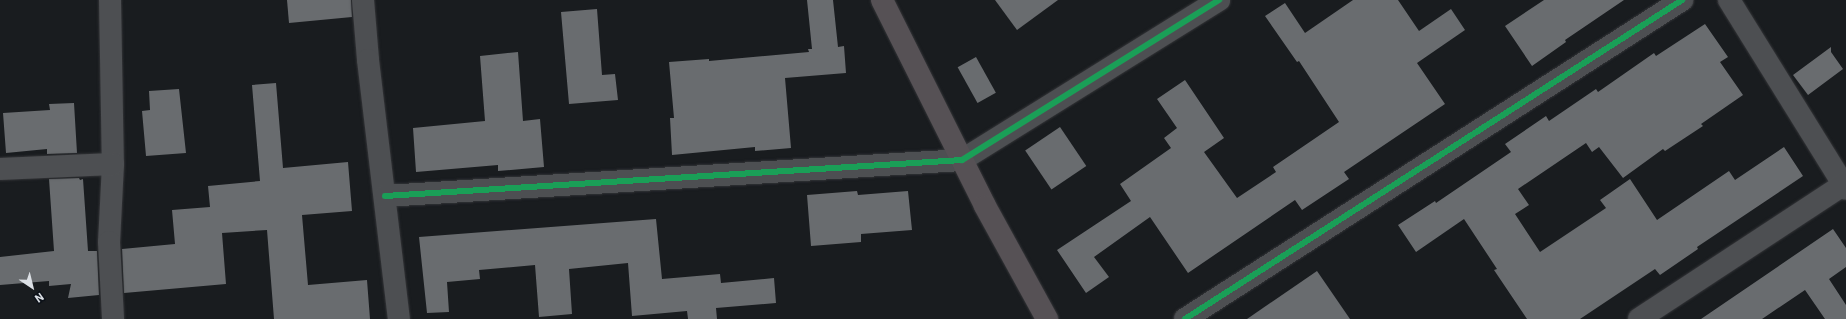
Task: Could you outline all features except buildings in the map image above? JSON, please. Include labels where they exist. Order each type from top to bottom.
[{"type":"main road","points":[[882,0],[962,160],[1047,319]]},
{"type":"street","points":[[110,0],[113,164],[110,242],[113,319]]},
{"type":"street","points":[[363,0],[368,60],[385,196],[398,319]]},
{"type":"street","points":[[385,196],[962,160],[1220,0]]},
{"type":"street","points":[[1185,319],[1682,0]]},
{"type":"street","points":[[1639,319],[1845,186],[1730,0]]},
{"type":"street","points":[[0,169],[113,164]]},
{"type":"cycle path","points":[[385,196],[962,160],[1219,0]]},
{"type":"cycle path","points":[[1185,319],[1682,0]]}]
